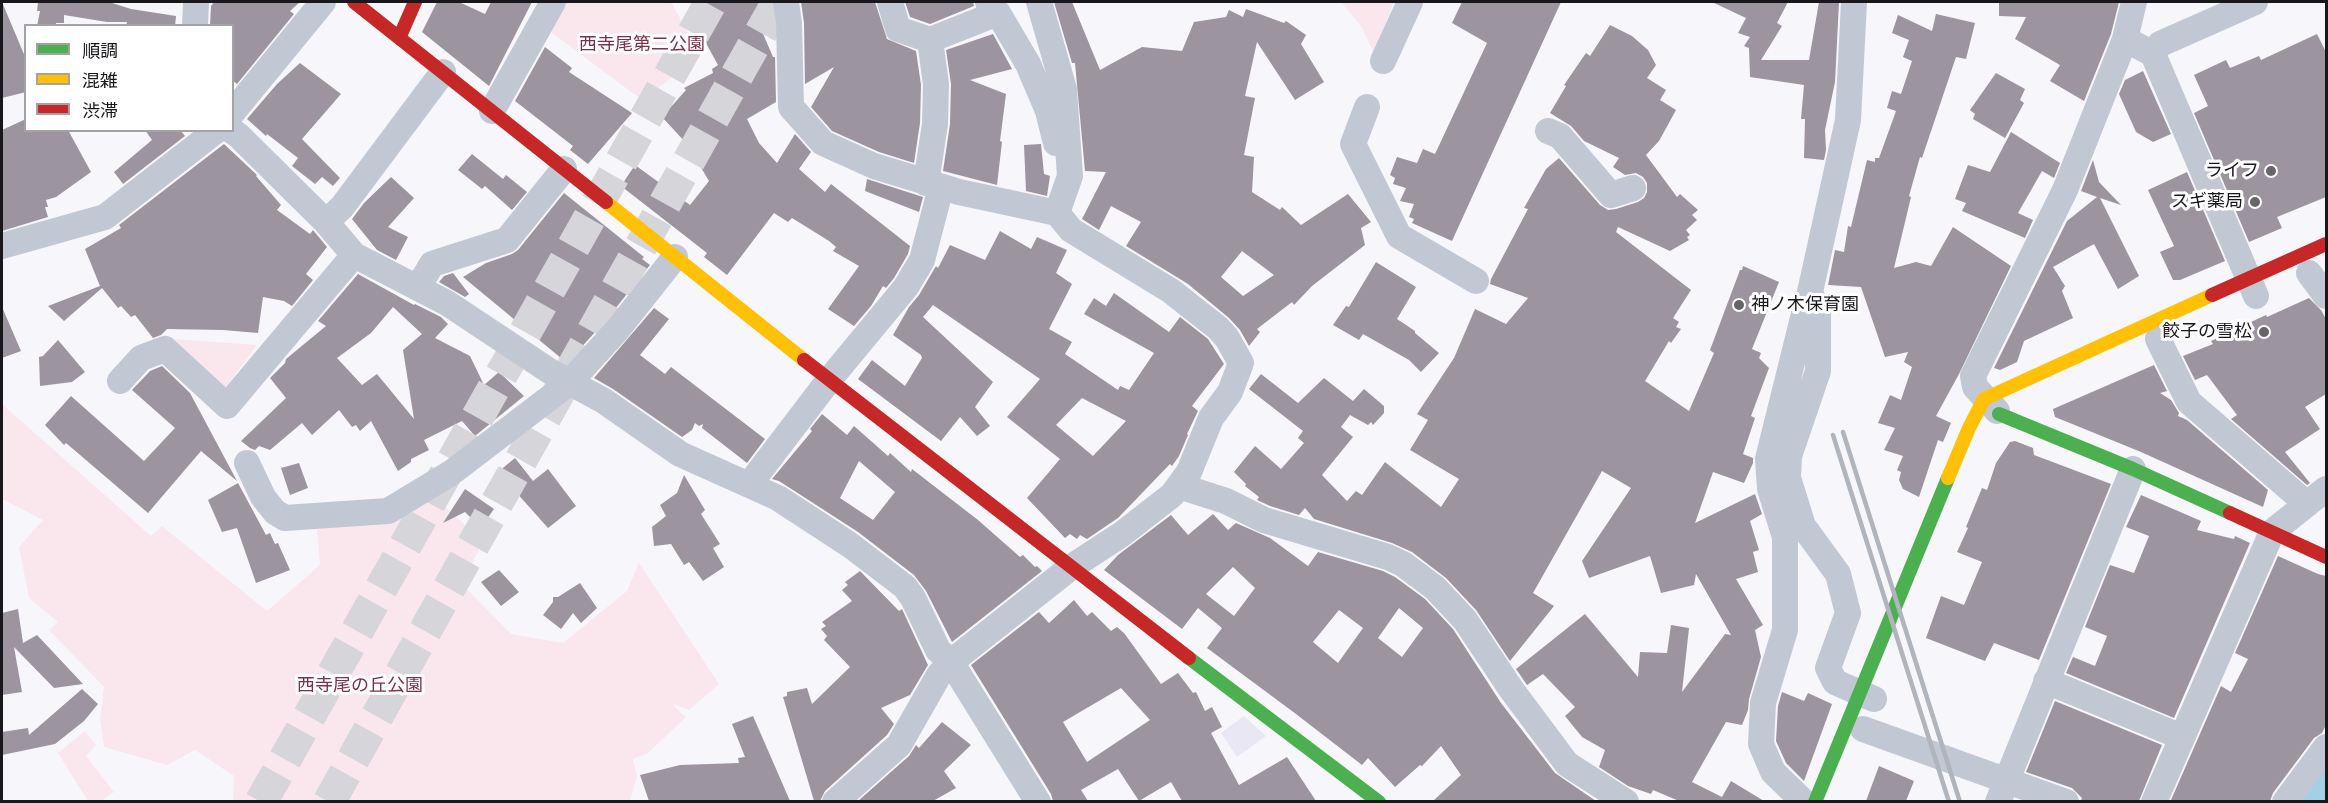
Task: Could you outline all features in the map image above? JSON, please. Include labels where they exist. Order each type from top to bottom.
[{"type":"street","points":[[195,24],[196,2]]},
{"type":"street","points":[[234,111],[323,2]]},
{"type":"street","points":[[354,2],[400,36],[829,380],[1070,568],[1379,801]]},
{"type":"street","points":[[400,36],[415,2]]},
{"type":"street","points":[[492,111],[553,2]]},
{"type":"street","points":[[786,2],[789,22],[791,107],[823,143],[874,166],[934,185],[1054,212],[1071,230],[1171,291],[1218,328],[1227,338],[1241,363],[1230,392],[1211,418],[1189,472],[1172,495],[1122,534],[1070,568],[951,662],[939,675],[899,745],[835,801]]},
{"type":"street","points":[[890,2],[898,29],[930,40],[993,7],[1028,64],[1048,111],[1056,140],[1058,176],[1054,212]]},
{"type":"street","points":[[1039,2],[1064,89],[1070,176],[1054,212]]},
{"type":"street","points":[[1383,62],[1410,2]]},
{"type":"street","points":[[1804,801],[1773,772],[1761,744],[1763,703],[1785,630],[1785,537],[1770,489],[1768,459],[1810,292],[1848,120],[1854,2]]},
{"type":"street","points":[[2134,2],[2125,39],[2065,190],[1973,376],[1975,387],[1998,410],[2326,557]]},
{"type":"street","points":[[2153,54],[2160,44],[2255,2]]},
{"type":"street","points":[[2125,39],[2153,54],[2255,292]]},
{"type":"street","points":[[749,485],[829,380],[906,287],[922,260],[934,185],[936,84],[930,40]]},
{"type":"street","points":[[326,222],[342,207],[443,72]]},
{"type":"street","points":[[1366,107],[1345,148],[1399,236],[1476,281]]},
{"type":"street","points":[[1548,131],[1560,136],[1611,195],[1633,188]]},
{"type":"street","points":[[2,246],[105,217],[214,132]]},
{"type":"street","points":[[233,132],[326,222],[354,255],[418,287],[569,383],[604,401],[680,454],[778,498],[850,545],[905,587],[913,598],[938,651],[951,662],[1038,801]]},
{"type":"street","points":[[418,287],[432,264],[507,240],[564,169]]},
{"type":"street","points":[[1815,801],[1867,711],[1969,428],[1998,410],[2255,292],[2326,244]]},
{"type":"street","points":[[120,381],[141,358],[165,349],[228,406],[354,255]]},
{"type":"street","points":[[248,463],[263,497],[275,512],[285,518],[388,511],[451,472],[569,383],[618,329],[675,256]]},
{"type":"street","points":[[2308,273],[2326,296]]},
{"type":"street","points":[[1810,292],[1818,313],[1818,371],[1789,456],[1788,478],[1803,526],[1838,574],[1848,613],[1828,668],[1835,682],[1867,711],[2002,791],[2066,801]]},
{"type":"street","points":[[2154,801],[2272,532],[2317,497],[2189,402],[2158,339]]},
{"type":"street","points":[[2002,791],[2133,469]]},
{"type":"street","points":[[1179,486],[1226,501],[1264,520],[1388,557],[1403,564],[1435,588],[1465,620],[1510,689],[1568,764],[1626,801]]},
{"type":"street","points":[[2046,681],[2182,737]]},
{"type":"street","points":[[2285,801],[2326,747]]},
{"type":"shaded area","points":[[1244,716],[1266,736],[1237,757],[1221,733]]},
{"type":"green space","name":"西寺尾第二公園","points":[[561,2],[671,2],[701,56],[642,100],[544,27]]},
{"type":"green space","points":[[1341,2],[1394,2],[1374,53],[1361,26]]},
{"type":"green space","points":[[175,339],[257,345],[223,391],[171,346]]},
{"type":"green space","name":"西寺尾の丘公園","points":[[2,404],[151,536],[162,526],[267,611],[320,565],[317,529],[391,519],[431,494],[477,536],[490,527],[462,584],[511,634],[563,643],[627,591],[639,563],[719,684],[689,710],[671,703],[686,717],[648,753],[633,759],[637,776],[630,801],[233,801],[234,776],[195,750],[167,765],[104,747],[100,719],[104,687],[49,630],[58,622],[29,598],[19,547],[43,520],[2,499]]},
{"type":"green space","points":[[85,731],[96,745],[86,756],[114,792],[101,801],[88,801],[58,753]]},
{"type":"building","points":[[2,2],[24,54],[24,92],[2,98]]},
{"type":"building","points":[[38,2],[109,2],[131,9],[176,16],[175,24],[126,24],[127,22],[107,22],[64,15],[64,23],[37,24],[40,11],[37,11]]},
{"type":"building","points":[[214,2],[300,2],[290,11],[294,14],[237,84],[234,82],[234,24],[210,24],[211,6]]},
{"type":"building","points":[[437,2],[459,2],[485,14],[491,2],[532,2],[489,86],[422,32]]},
{"type":"building","points":[[691,2],[771,2],[774,22],[761,29],[775,57],[776,102],[747,119],[759,143],[777,163],[795,134],[811,152],[799,169],[825,192],[831,184],[910,246],[894,278],[886,288],[883,286],[871,306],[854,326],[828,309],[859,266],[833,251],[836,247],[829,241],[792,218],[788,222],[774,213],[727,275],[704,257],[707,253],[621,186],[635,165],[690,205],[709,181],[687,144],[662,117],[686,90],[684,88],[713,73],[712,69],[718,65],[697,27],[705,23]]},
{"type":"building","points":[[801,2],[875,2],[887,39],[916,51],[921,85],[920,123],[914,163],[879,152],[832,131],[811,107],[834,67],[805,84],[804,23]]},
{"type":"building","points":[[905,2],[973,2],[974,6],[930,24],[910,17]]},
{"type":"building","points":[[1054,2],[1072,2],[1100,70],[1142,47],[1182,51],[1194,22],[1226,17],[1229,10],[1243,17],[1246,9],[1284,23],[1286,21],[1306,35],[1301,44],[1324,82],[1295,100],[1257,42],[1245,96],[1255,98],[1244,155],[1254,157],[1252,192],[1280,210],[1282,207],[1301,225],[1348,194],[1371,222],[1361,228],[1365,245],[1312,286],[1294,305],[1292,302],[1257,329],[1260,332],[1249,346],[1240,330],[1229,318],[1188,284],[1126,246],[1141,222],[1111,206],[1099,230],[1082,219],[1106,172],[1085,171],[1075,63],[1072,63]],"holes":[[[1242,251],[1274,275],[1243,296],[1221,277]]]},
{"type":"building","points":[[1462,2],[1561,2],[1452,241],[1412,223],[1414,219],[1409,217],[1414,204],[1400,201],[1406,188],[1393,184],[1395,178],[1390,175],[1397,157],[1417,163],[1423,149],[1435,154],[1487,43],[1452,23]]},
{"type":"building","points":[[1712,2],[1788,2],[1777,23],[1782,26],[1761,60],[1809,60],[1819,2],[1839,2],[1835,82],[1825,130],[1824,160],[1804,158],[1805,119],[1801,119],[1804,85],[1750,77],[1749,48],[1744,46],[1750,37],[1738,33],[1746,18]]},
{"type":"building","points":[[1999,2],[2119,2],[2111,34],[2084,101],[2050,81],[2060,65],[2015,39],[2026,17],[1999,16]]},
{"type":"building","points":[[1936,14],[1975,23],[1966,59],[1956,57],[1922,158],[1920,157],[1909,196],[1911,197],[1894,268],[1916,262],[1931,266],[1953,227],[2011,266],[1936,416],[1951,423],[1943,442],[1938,440],[1919,497],[1903,489],[1899,480],[1901,472],[1897,470],[1903,456],[1884,450],[1895,428],[1878,423],[1890,395],[1901,400],[1912,367],[1904,362],[1908,352],[1885,357],[1861,287],[1828,285],[1835,250],[1844,252],[1848,226],[1851,227],[1867,160],[1875,162],[1875,158],[1879,158],[1896,111],[1887,108],[1892,91],[1901,94],[1912,61],[1903,57],[1909,40],[1892,33],[1898,15],[1932,31]]},
{"type":"building","points":[[1610,25],[1632,36],[1648,50],[1656,65],[1647,78],[1666,90],[1660,100],[1676,110],[1659,141],[1646,155],[1677,197],[1680,194],[1698,210],[1692,215],[1697,220],[1686,230],[1690,235],[1687,237],[1689,240],[1670,251],[1618,227],[1616,232],[1691,290],[1673,318],[1679,322],[1676,327],[1681,329],[1671,343],[1669,341],[1645,381],[1689,411],[1714,353],[1710,350],[1740,270],[1743,266],[1779,282],[1752,349],[1761,353],[1759,358],[1769,368],[1751,416],[1755,418],[1743,454],[1753,458],[1753,463],[1744,483],[1713,472],[1695,523],[1755,494],[1762,514],[1750,521],[1759,550],[1753,552],[1758,572],[1736,579],[1763,625],[1755,630],[1761,657],[1748,710],[1742,725],[1726,722],[1692,782],[1722,797],[1731,781],[1764,801],[1679,801],[1653,790],[1651,794],[1628,786],[1599,767],[1605,750],[1582,737],[1565,716],[1575,707],[1543,674],[1527,685],[1516,669],[1585,614],[1638,677],[1640,652],[1667,653],[1671,625],[1689,628],[1682,692],[1725,634],[1731,635],[1696,574],[1694,585],[1661,593],[1650,556],[1589,578],[1582,561],[1631,488],[1602,471],[1533,593],[1554,606],[1510,661],[1476,610],[1446,578],[1412,552],[1392,543],[1314,519],[1305,508],[1299,515],[1270,506],[1257,500],[1259,497],[1245,486],[1246,484],[1234,472],[1255,446],[1281,469],[1304,443],[1298,438],[1303,431],[1249,389],[1261,374],[1298,403],[1324,378],[1353,401],[1364,389],[1384,406],[1384,413],[1373,425],[1371,422],[1368,425],[1350,415],[1341,427],[1353,437],[1322,475],[1347,501],[1356,491],[1362,495],[1385,462],[1441,507],[1459,479],[1410,450],[1428,420],[1417,414],[1454,358],[1475,309],[1506,324],[1528,298],[1490,284],[1528,209],[1524,208],[1546,169],[1559,158],[1600,205],[1608,210],[1638,202],[1647,192],[1647,183],[1643,177],[1636,173],[1625,175],[1613,167],[1619,158],[1584,141],[1571,126],[1550,113],[1566,86],[1564,85],[1586,53],[1590,56]]},
{"type":"building","points":[[993,34],[1012,69],[970,80],[1006,94],[997,185],[943,171],[950,124],[951,84],[946,50]]},
{"type":"building","name":"ライフ","points":[[2317,34],[2326,52],[2326,197],[2277,217],[2282,228],[2249,242],[2194,113],[2208,106],[2194,75],[2226,60],[2230,68],[2259,56],[2261,60]]},
{"type":"building","points":[[545,47],[572,68],[569,72],[632,113],[588,164],[570,150],[573,146],[515,101]]},
{"type":"building","points":[[300,63],[341,94],[302,139],[340,178],[333,186],[322,177],[315,184],[292,166],[298,158],[267,134],[266,136],[247,119],[277,84]]},
{"type":"building","points":[[2143,71],[2171,134],[2153,142],[2136,132],[2119,94],[2125,80]]},
{"type":"building","points":[[1996,73],[2025,89],[2020,100],[2024,103],[2005,138],[1973,119],[1975,114],[1970,110]]},
{"type":"building","points":[[24,120],[24,132],[69,132],[91,172],[56,197],[46,200],[48,207],[45,207],[48,217],[2,231],[2,130]]},
{"type":"building","points":[[146,132],[182,132],[185,136],[123,184],[114,172],[152,140]]},
{"type":"building","points":[[2011,132],[2060,163],[2054,178],[2042,171],[2018,213],[2033,220],[2025,238],[1962,211],[1966,203],[1955,199],[1968,165],[1990,172]]},
{"type":"building","points":[[224,144],[257,175],[281,205],[277,210],[310,234],[313,230],[327,247],[306,274],[313,280],[292,306],[284,301],[263,297],[258,333],[167,329],[161,335],[153,338],[135,315],[131,317],[121,306],[118,308],[102,288],[64,321],[48,306],[100,286],[85,249],[121,228],[119,225]]},
{"type":"building","points":[[1041,144],[1044,174],[1050,176],[1047,196],[1026,191],[1024,145]]},
{"type":"building","points":[[472,154],[503,179],[506,175],[527,192],[512,210],[485,186],[482,189],[458,170]]},
{"type":"building","points":[[2093,160],[2099,182],[2121,205],[2100,198],[2139,276],[2118,289],[2094,244],[2053,267],[2065,286],[2062,291],[2073,318],[2024,341],[2017,362],[2000,370],[1994,368],[2067,221],[2097,197],[2081,191]]},
{"type":"building","points":[[2187,172],[2225,261],[2180,280],[2173,280],[2160,252],[2174,246],[2148,190]]},
{"type":"building","points":[[391,177],[414,198],[388,227],[408,237],[396,260],[377,250],[352,219],[364,203]]},
{"type":"building","points":[[867,179],[923,197],[919,212],[865,191]]},
{"type":"building","points":[[564,193],[644,257],[642,259],[650,265],[607,319],[567,363],[463,277],[486,263],[518,250]]},
{"type":"building","points":[[1000,231],[1031,249],[1037,237],[1067,250],[1056,273],[1072,284],[1049,329],[1072,342],[1065,354],[1118,390],[1120,386],[1129,390],[1154,353],[1084,314],[1094,298],[1106,306],[1114,293],[1169,332],[1180,317],[1208,339],[1224,364],[1192,406],[1198,411],[1179,456],[1172,466],[1170,464],[1118,518],[1087,539],[1080,535],[1077,539],[1070,534],[1065,538],[1027,498],[1060,459],[1007,417],[1040,379],[933,305],[923,317],[993,382],[975,407],[990,426],[977,436],[960,417],[941,441],[858,379],[872,360],[905,386],[922,358],[893,335],[909,307],[936,266],[938,268],[950,245],[985,260]],"holes":[[[1082,398],[1126,421],[1093,456],[1056,425]]]},
{"type":"building","points":[[1376,262],[1416,287],[1397,319],[1415,331],[1439,353],[1421,372],[1409,360],[1363,334],[1359,340],[1333,325],[1346,306],[1349,307]]},
{"type":"building","points":[[453,273],[469,294],[465,297],[439,282],[444,276]]},
{"type":"building","points":[[358,274],[441,317],[448,324],[435,338],[470,356],[484,385],[499,372],[524,396],[475,436],[462,421],[424,440],[429,450],[411,459],[411,462],[398,471],[371,421],[360,431],[356,425],[352,427],[339,410],[312,435],[302,423],[270,450],[259,446],[255,450],[250,448],[241,441],[286,398],[270,378],[285,363],[286,359],[326,326],[318,321]],"holes":[[[393,307],[422,334],[403,350],[414,419],[377,374],[362,385],[337,358],[371,333]]]},
{"type":"building","points":[[2309,298],[2326,319],[2326,394],[2305,407],[2320,429],[2285,452],[2310,483],[2307,485],[2231,419],[2237,415],[2207,375],[2195,380],[2183,356],[2213,344],[2211,341],[2266,315],[2267,317]]},
{"type":"building","points":[[2,307],[21,351],[2,358]]},
{"type":"building","points":[[654,308],[669,319],[640,355],[665,374],[671,367],[765,439],[747,463],[702,428],[703,424],[699,426],[695,423],[692,430],[682,437],[594,378]]},
{"type":"building","points":[[58,340],[85,372],[72,382],[40,386],[39,357],[43,356]]},
{"type":"building","points":[[2154,365],[2167,391],[2160,393],[2171,400],[2179,413],[2178,416],[2187,420],[2268,490],[2263,507],[2141,452],[2055,417],[2053,409]]},
{"type":"building","points":[[162,366],[190,393],[237,481],[201,451],[148,513],[66,443],[64,445],[45,425],[71,396],[144,461],[175,428],[132,390],[150,371]]},
{"type":"building","points":[[822,414],[847,435],[854,426],[888,456],[890,453],[911,472],[912,469],[978,520],[1020,557],[1023,555],[1042,571],[952,642],[926,591],[914,575],[858,532],[779,481],[772,479],[812,431],[810,429]],"holes":[[[859,461],[895,492],[873,520],[840,498]]]},
{"type":"building","points":[[2015,441],[2033,448],[2034,455],[2111,484],[2039,660],[1994,643],[1985,661],[1926,638],[1941,596],[1964,605],[1982,562],[1957,552],[1982,488],[1987,490],[1996,463],[2010,442]]},
{"type":"building","points":[[515,458],[533,481],[548,469],[576,506],[548,528],[498,472]]},
{"type":"building","points":[[299,463],[308,488],[290,495],[281,468]]},
{"type":"building","points":[[684,475],[705,510],[701,514],[720,544],[713,548],[724,567],[703,581],[689,562],[684,565],[671,544],[654,546],[652,527],[666,516],[660,505],[677,493]]},
{"type":"building","points":[[238,483],[266,535],[270,533],[275,544],[278,543],[290,570],[256,583],[237,528],[222,532],[208,500]]},
{"type":"building","points":[[465,489],[494,509],[484,523],[473,515],[470,517],[465,512],[443,523]]},
{"type":"building","points":[[2141,495],[2201,521],[2197,530],[2234,539],[2235,536],[2250,543],[2174,718],[2066,673],[2073,657],[2095,666],[2107,636],[2085,627],[2110,565],[2134,573],[2149,536],[2126,527]]},
{"type":"building","points":[[1213,514],[1228,530],[1236,523],[1270,538],[1308,566],[1318,552],[1383,571],[1395,577],[1425,599],[1453,629],[1501,703],[1555,773],[1596,801],[1433,801],[1461,775],[1441,746],[1422,766],[1420,765],[1395,787],[1368,758],[1362,765],[1207,648],[1222,628],[1198,608],[1182,629],[1104,570],[1118,555],[1171,515],[1188,535]],"holes":[[[1233,567],[1255,588],[1234,616],[1206,594]],[[1399,608],[1423,628],[1402,657],[1378,638]],[[1339,610],[1363,628],[1338,663],[1313,642]]]},
{"type":"building","points":[[2278,556],[2326,576],[2326,725],[2273,793],[2270,801],[2171,800],[2221,686],[2231,692],[2248,659],[2235,653]]},
{"type":"building","points":[[499,570],[519,592],[501,606],[481,582]]},
{"type":"building","points":[[860,571],[899,611],[902,609],[928,665],[910,695],[881,708],[894,724],[887,735],[825,791],[820,801],[814,801],[783,697],[787,696],[787,692],[807,688],[812,704],[850,667],[824,640],[827,636],[821,629],[826,626],[822,622],[852,601],[842,590],[848,585],[845,582]]},
{"type":"building","points":[[580,583],[597,608],[581,623],[573,613],[561,629],[543,615],[553,602],[553,597],[558,597]]},
{"type":"building","points":[[1074,600],[1087,616],[1092,612],[1111,631],[1117,627],[1124,633],[1161,684],[1178,673],[1193,693],[1196,692],[1205,711],[1212,707],[1222,727],[1211,733],[1239,785],[1287,757],[1316,801],[1182,801],[1171,782],[1139,801],[1118,769],[1081,790],[1088,801],[1053,801],[1051,794],[971,665],[1039,612],[1049,623]],"holes":[[[1121,688],[1150,720],[1087,762],[1063,722]]]},
{"type":"building","points":[[18,609],[23,643],[37,635],[83,684],[54,688],[14,647],[22,692],[2,695],[2,613]]},
{"type":"building","points":[[82,689],[98,704],[84,721],[55,744],[2,755],[2,732],[28,728],[29,735]]},
{"type":"building","points":[[1782,692],[1804,701],[1808,693],[1832,704],[1804,781],[1786,763],[1776,741],[1778,706]]},
{"type":"building","points":[[2055,701],[2162,745],[2139,801],[2081,801],[2082,798],[2072,788],[2026,772]]},
{"type":"building","points":[[753,716],[790,801],[649,801],[640,775],[680,765],[739,763],[738,758],[745,757],[732,724]]},
{"type":"building","points":[[942,722],[971,745],[944,771],[956,788],[933,801],[858,801],[909,756],[916,745],[919,748]]},
{"type":"building","points":[[1879,766],[1914,781],[1906,801],[1866,801]]},
{"type":"waterway","points":[[2313,802],[2326,784]]},
{"type":"tunnel","points":[[261,802],[711,2]]},
{"type":"tunnel","points":[[329,802],[778,2]]},
{"type":"railway","points":[[1843,432],[1960,802]]},
{"type":"railway","points":[[1833,435],[1949,802]]},
{"type":"traffic: fast","points":[[1999,414],[2133,469],[2230,513]]},
{"type":"traffic: fast","points":[[1815,802],[1948,478]]},
{"type":"traffic: fast","points":[[1189,658],[1379,802]]},
{"type":"traffic: slow","points":[[606,202],[804,360]]},
{"type":"traffic: slow","points":[[1948,478],[1984,399],[2212,295]]},
{"type":"traffic: jam","points":[[354,2],[606,202]]},
{"type":"traffic: jam","points":[[400,36],[415,2]]},
{"type":"traffic: jam","points":[[2212,295],[2326,244]]},
{"type":"traffic: jam","points":[[804,360],[1189,658]]},
{"type":"traffic: jam","points":[[2230,513],[2326,557]]},
{"type":"place","name":"ライフ","points":[[2271,171]]},
{"type":"place","name":"スギ薬局","points":[[2255,202]]},
{"type":"place","name":"神ノ木保育園","points":[[1739,305]]},
{"type":"place","name":"餃子の雪松","points":[[2264,332]]}]
